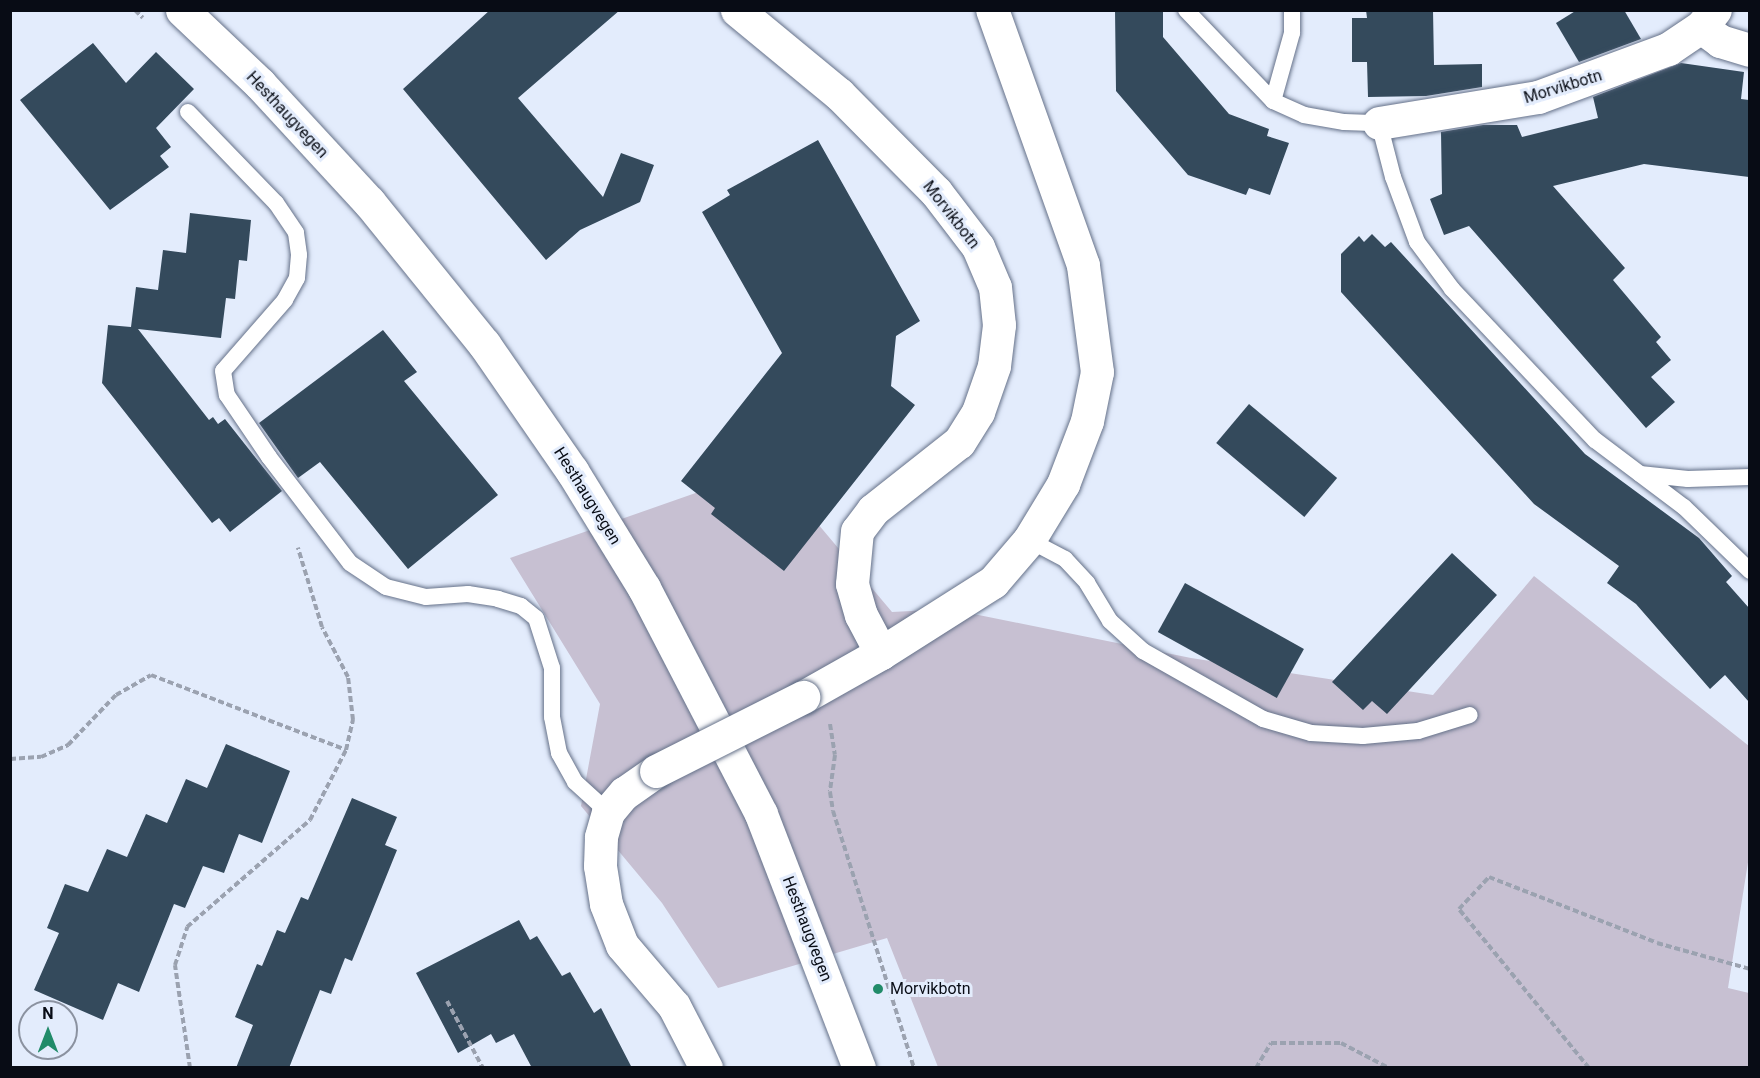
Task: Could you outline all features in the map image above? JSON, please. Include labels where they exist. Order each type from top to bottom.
[{"type":"street","name":"Hesthaugvegen","points":[[182,10],[260,84],[369,202],[484,344],[573,471],[644,588],[761,814],[859,1068]]},
{"type":"street","name":"Morvikbotn","points":[[737,10],[839,94],[936,192],[978,247],[995,287],[999,325],[994,366],[978,412],[959,442],[873,510],[857,531],[852,559],[852,584],[861,615],[881,654]]},
{"type":"street","points":[[706,1068],[674,1006],[622,945],[606,904],[600,866],[601,837],[608,812],[624,793],[656,771],[809,694],[881,654],[993,582],[1029,540],[1063,484],[1087,421],[1097,372],[1083,265],[992,10]]},
{"type":"street","name":"Morvikbotn","points":[[1379,123],[1538,97],[1668,49],[1708,19],[1720,42],[1749,50]]},
{"type":"lane","points":[[1186,10],[1273,101],[1305,115],[1344,122],[1379,123],[1404,210],[1424,252],[1452,289],[1595,440],[1684,507],[1749,571]]},
{"type":"lane","points":[[1273,101],[1292,33],[1292,10]]},
{"type":"lane","points":[[188,112],[276,203],[296,233],[297,278],[285,300],[223,371],[227,395],[350,563],[386,587],[426,597],[468,594],[498,599],[521,606],[536,618],[552,668],[552,717],[559,753],[574,782],[608,812]]},
{"type":"lane","points":[[1640,474],[1688,478],[1749,477]]},
{"type":"lane","points":[[1029,540],[1065,559],[1087,583],[1110,621],[1143,651],[1263,719],[1311,733],[1363,736],[1418,731],[1470,715]]},
{"type":"path","points":[[135,10],[152,25]]},
{"type":"path","points":[[190,1068],[175,965],[187,927],[310,820],[346,750],[353,720],[352,694],[339,657],[322,627],[298,547],[300,528],[316,519]]},
{"type":"path","points":[[10,759],[41,757],[68,745],[116,695],[151,675],[346,750]]},
{"type":"path","points":[[809,694],[835,740],[830,792],[838,833],[914,1068]]},
{"type":"path","points":[[1589,1068],[1459,909],[1489,877],[1657,943],[1749,969]]},
{"type":"path","points":[[447,1001],[483,1068]]},
{"type":"path","points":[[1256,1068],[1271,1043],[1341,1043],[1389,1068]]},
{"type":"shaded area","points":[[770,467],[892,612],[949,609],[1191,658],[1433,695],[1534,576],[1749,746],[1749,856],[1728,988],[1749,993],[1749,1067],[938,1067],[887,938],[718,988],[662,903],[581,806],[600,704],[510,558]]},
{"type":"building","points":[[490,10],[620,10],[518,98],[603,197],[621,153],[654,165],[640,202],[580,230],[546,260],[403,89]]},
{"type":"building","points":[[1115,10],[1163,10],[1163,37],[1229,114],[1269,129],[1267,136],[1289,143],[1270,195],[1249,188],[1246,195],[1188,175],[1116,91]]},
{"type":"building","points":[[1366,10],[1433,10],[1434,65],[1482,64],[1482,87],[1426,96],[1368,97],[1367,62],[1352,62],[1352,18],[1367,18]]},
{"type":"building","points":[[1577,10],[1624,10],[1641,39],[1579,62],[1556,23]]},
{"type":"building","points":[[93,43],[126,83],[156,52],[194,89],[156,128],[171,147],[160,156],[169,167],[110,210],[20,100]]},
{"type":"building","points":[[1681,63],[1744,72],[1741,99],[1749,100],[1749,177],[1644,164],[1553,186],[1625,268],[1613,280],[1661,337],[1656,342],[1671,360],[1651,377],[1675,402],[1646,428],[1469,226],[1444,235],[1430,199],[1442,194],[1441,132],[1483,125],[1517,125],[1522,137],[1598,118],[1593,97]]},
{"type":"building","points":[[818,140],[920,321],[896,336],[891,386],[915,405],[784,571],[711,514],[715,508],[681,481],[782,353],[702,212],[730,195],[727,190]]},
{"type":"building","points":[[190,213],[251,220],[247,261],[239,260],[235,299],[226,298],[221,338],[138,329],[209,420],[213,417],[218,424],[225,419],[282,491],[230,532],[219,518],[212,523],[102,383],[108,325],[131,327],[136,287],[158,290],[163,250],[186,253]]},
{"type":"building","points":[[1372,234],[1385,247],[1391,242],[1585,454],[1699,538],[1732,576],[1726,582],[1749,608],[1749,702],[1725,675],[1710,689],[1636,604],[1607,583],[1619,566],[1534,504],[1341,292],[1341,254],[1359,236],[1364,242]]},
{"type":"building","points":[[383,330],[417,372],[404,381],[498,495],[408,569],[320,462],[298,478],[259,423]]},
{"type":"building","points":[[1249,404],[1337,478],[1304,517],[1216,443]]},
{"type":"building","points":[[1452,553],[1497,595],[1387,714],[1372,701],[1363,710],[1332,682]]},
{"type":"building","points":[[1185,583],[1304,649],[1277,698],[1158,632]]},
{"type":"building","points":[[226,744],[290,771],[262,843],[239,834],[224,873],[203,866],[185,908],[174,904],[139,992],[118,983],[103,1020],[78,1009],[78,1000],[57,1000],[34,990],[59,933],[47,928],[65,884],[88,892],[107,849],[127,857],[146,814],[167,823],[186,779],[207,788]]},
{"type":"building","points":[[352,798],[397,817],[385,845],[397,850],[352,961],[345,958],[331,994],[320,990],[289,1068],[236,1068],[253,1025],[235,1017],[257,964],[262,966],[277,930],[285,933],[301,897],[308,900]]},
{"type":"building","points":[[519,920],[530,940],[537,936],[562,976],[570,972],[594,1013],[601,1008],[632,1068],[532,1068],[514,1034],[496,1043],[491,1034],[458,1053],[416,973]]},
{"type":"place","name":"Morvikbotn","points":[[878,989]]}]
